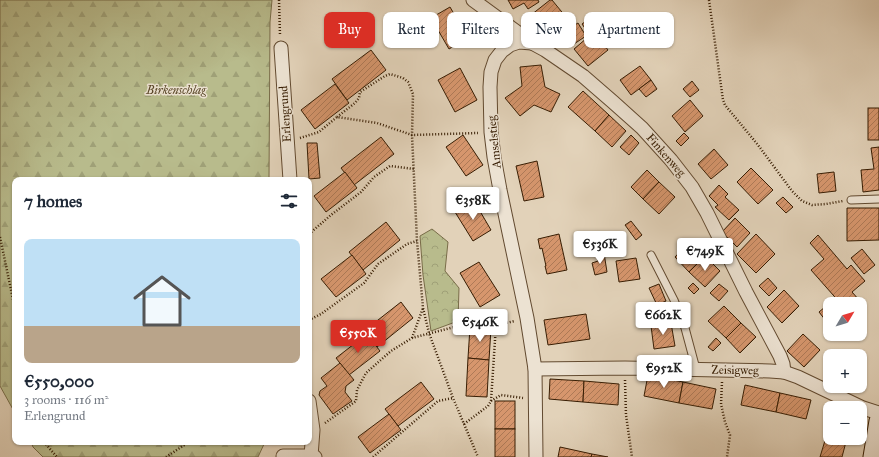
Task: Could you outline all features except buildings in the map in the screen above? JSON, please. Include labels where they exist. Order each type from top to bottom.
[{"type":"main road","points":[[873,457],[879,421]]},
{"type":"street","name":"Finkenweg","points":[[473,0],[521,35]]},
{"type":"street","name":"Amselstieg","points":[[521,42],[510,45],[502,50],[495,60],[491,72],[490,87],[491,132],[500,190],[527,318],[534,369],[536,400],[536,457]]},
{"type":"street","name":"Erlengrund","points":[[281,48],[290,177]]},
{"type":"street","name":"Finkenweg","points":[[541,48],[583,76],[642,128],[672,160],[692,187],[707,213],[780,356],[784,372]]},
{"type":"street","name":"Zeisigweg","points":[[534,369],[625,368],[770,370],[798,376],[863,408],[879,413]]},
{"type":"street","points":[[281,456],[313,457],[312,423]]},
{"type":"lane","points":[[851,200],[879,199]]},
{"type":"lane","points":[[651,255],[674,300],[685,328],[696,369]]},
{"type":"path","points":[[279,0],[281,48]]},
{"type":"path","points":[[709,0],[723,100],[725,105],[758,145],[792,191],[802,201],[812,205],[851,200]]},
{"type":"path","points":[[288,142],[319,132],[355,103],[359,98],[360,92],[384,76],[390,74],[403,78],[408,82],[413,94],[412,135],[417,241],[423,308],[429,333],[453,398],[478,457]]},
{"type":"path","points":[[337,117],[377,122],[412,135],[491,132]]},
{"type":"path","points":[[312,231],[361,192],[374,177],[390,166],[414,169]]},
{"type":"path","points":[[0,238],[12,295]]},
{"type":"path","points":[[312,318],[321,314],[364,283],[378,264],[407,244],[417,241]]},
{"type":"path","points":[[412,338],[423,308]]},
{"type":"path","points":[[313,430],[320,427],[356,401],[357,390],[366,373],[390,351],[412,338],[470,323],[484,322],[496,325],[527,318]]},
{"type":"path","points":[[491,401],[496,325]]},
{"type":"path","points":[[625,368],[626,415],[632,457]]},
{"type":"path","points":[[723,370],[721,404],[730,435],[727,457]]},
{"type":"path","points":[[464,424],[488,406],[491,401],[501,395],[536,400]]},
{"type":"path","points":[[373,457],[438,401],[453,398]]},
{"type":"path","points":[[47,445],[57,457]]},
{"type":"path","points":[[166,457],[184,445]]},
{"type":"green space","name":"Birkenschlag","points":[[0,0],[272,0],[270,22],[269,177],[12,177],[12,408],[0,386]]},
{"type":"green space","points":[[432,229],[448,242],[445,271],[459,288],[458,321],[431,331],[423,275],[420,236]]},
{"type":"green space","points":[[32,445],[264,445],[258,457],[43,457]]}]
